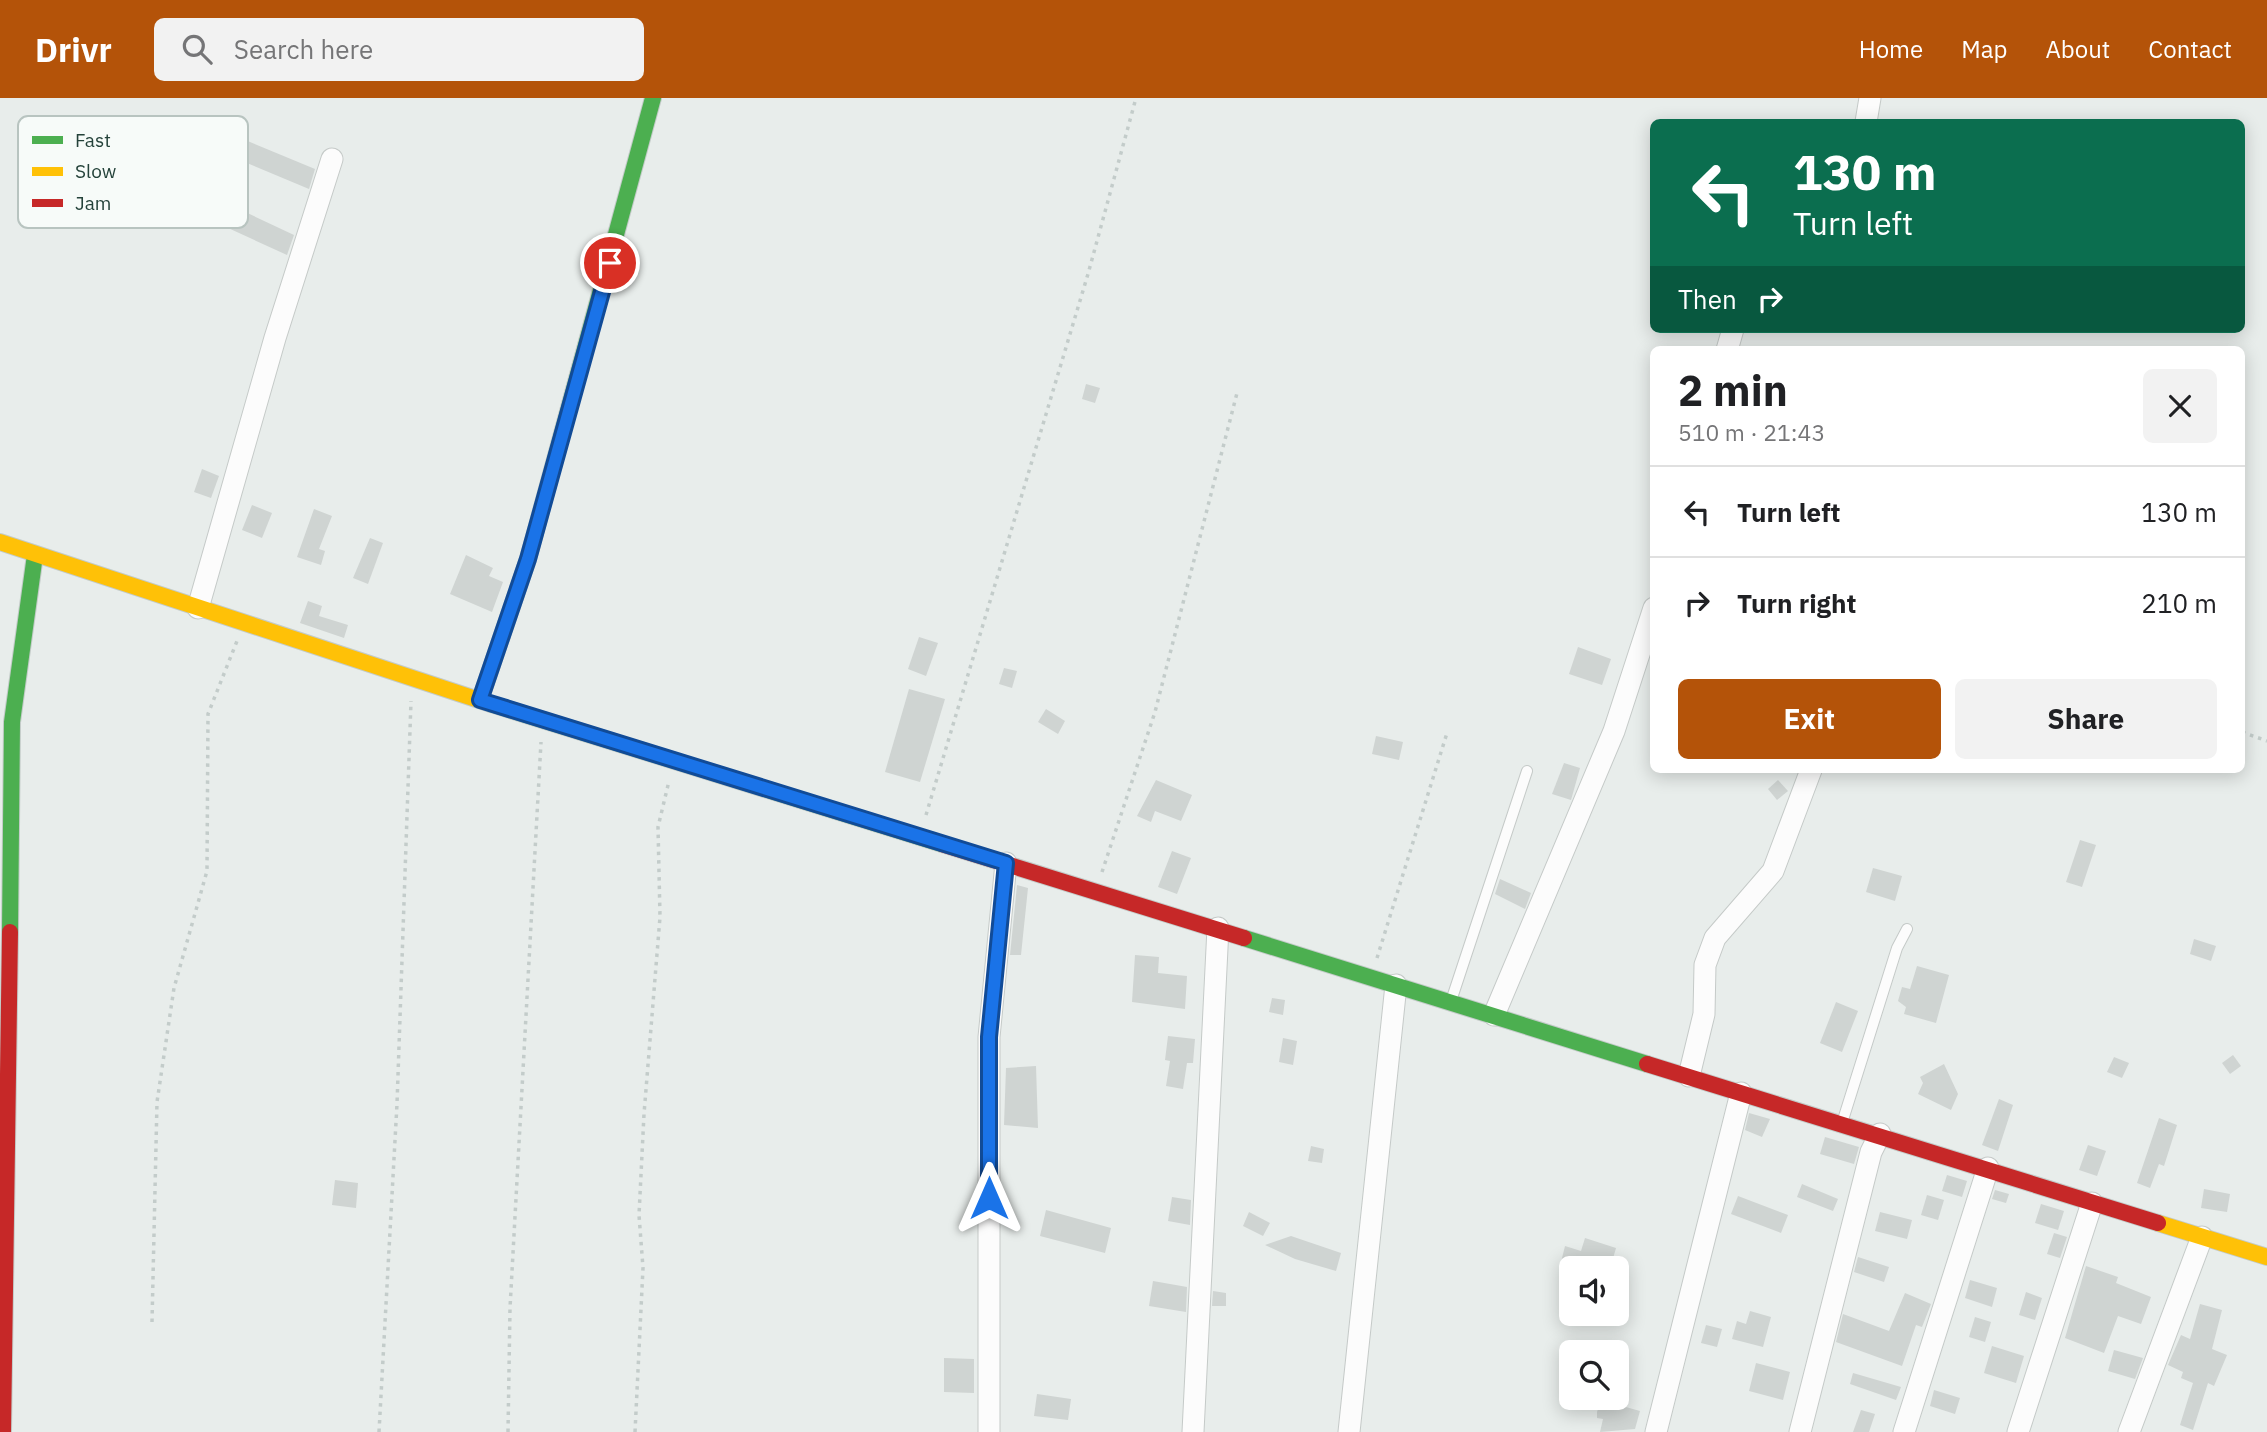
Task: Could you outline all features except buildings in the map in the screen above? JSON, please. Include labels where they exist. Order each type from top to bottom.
[{"type":"street","points":[[480,700],[528,559],[582,371],[653,98]]},
{"type":"street","points":[[1866,119],[1870,98]]},
{"type":"street","points":[[198,608],[275,338],[332,159]]},
{"type":"street","points":[[0,542],[480,700],[677,759],[2267,1257]]},
{"type":"street","points":[[3,1432],[12,722],[35,555]]},
{"type":"street","points":[[1494,1015],[1614,731],[1650,620]]},
{"type":"street","points":[[1689,1076],[1704,1014],[1705,965],[1715,938],[1773,871],[1810,773]]},
{"type":"street","points":[[989,1432],[989,1037],[1006,863]]},
{"type":"street","points":[[1193,1432],[1218,928]]},
{"type":"street","points":[[1349,1432],[1396,985]]},
{"type":"street","points":[[1656,1432],[1741,1093]]},
{"type":"street","points":[[1800,1432],[1871,1152],[1880,1134]]},
{"type":"street","points":[[1904,1432],[1988,1168]]},
{"type":"street","points":[[2018,1432],[2092,1203]]},
{"type":"street","points":[[2129,1432],[2202,1237]]},
{"type":"lane","points":[[1451,1001],[1527,771]]},
{"type":"lane","points":[[1842,1123],[1897,948],[1907,929]]},
{"type":"path","points":[[920,835],[1084,287],[1136,98]]},
{"type":"path","points":[[1096,890],[1155,712],[1237,393]]},
{"type":"path","points":[[152,1322],[157,1102],[174,988],[207,871],[208,714],[244,623]]},
{"type":"path","points":[[379,1432],[397,1104],[412,678]]},
{"type":"path","points":[[508,1432],[510,1308],[542,719]]},
{"type":"path","points":[[1371,976],[1447,733]]},
{"type":"path","points":[[2245,733],[2267,741]]},
{"type":"path","points":[[635,1432],[643,1268],[639,1215],[644,1114],[660,917],[658,827],[677,759]]},
{"type":"traffic: fast","points":[[480,700],[528,559],[653,98]]},
{"type":"traffic: fast","points":[[10,932],[12,722],[35,555]]},
{"type":"traffic: fast","points":[[491,704],[942,844]]},
{"type":"traffic: fast","points":[[1244,938],[1647,1064]]},
{"type":"traffic: slow","points":[[0,542],[491,704]]},
{"type":"traffic: slow","points":[[2158,1223],[2267,1257]]},
{"type":"traffic: jam","points":[[942,844],[1244,938]]},
{"type":"traffic: jam","points":[[3,1432],[10,932]]},
{"type":"traffic: jam","points":[[1647,1064],[2158,1223]]},
{"type":"route","points":[[610,263],[528,559],[480,700],[1006,863],[989,1037],[989,1198]]}]
